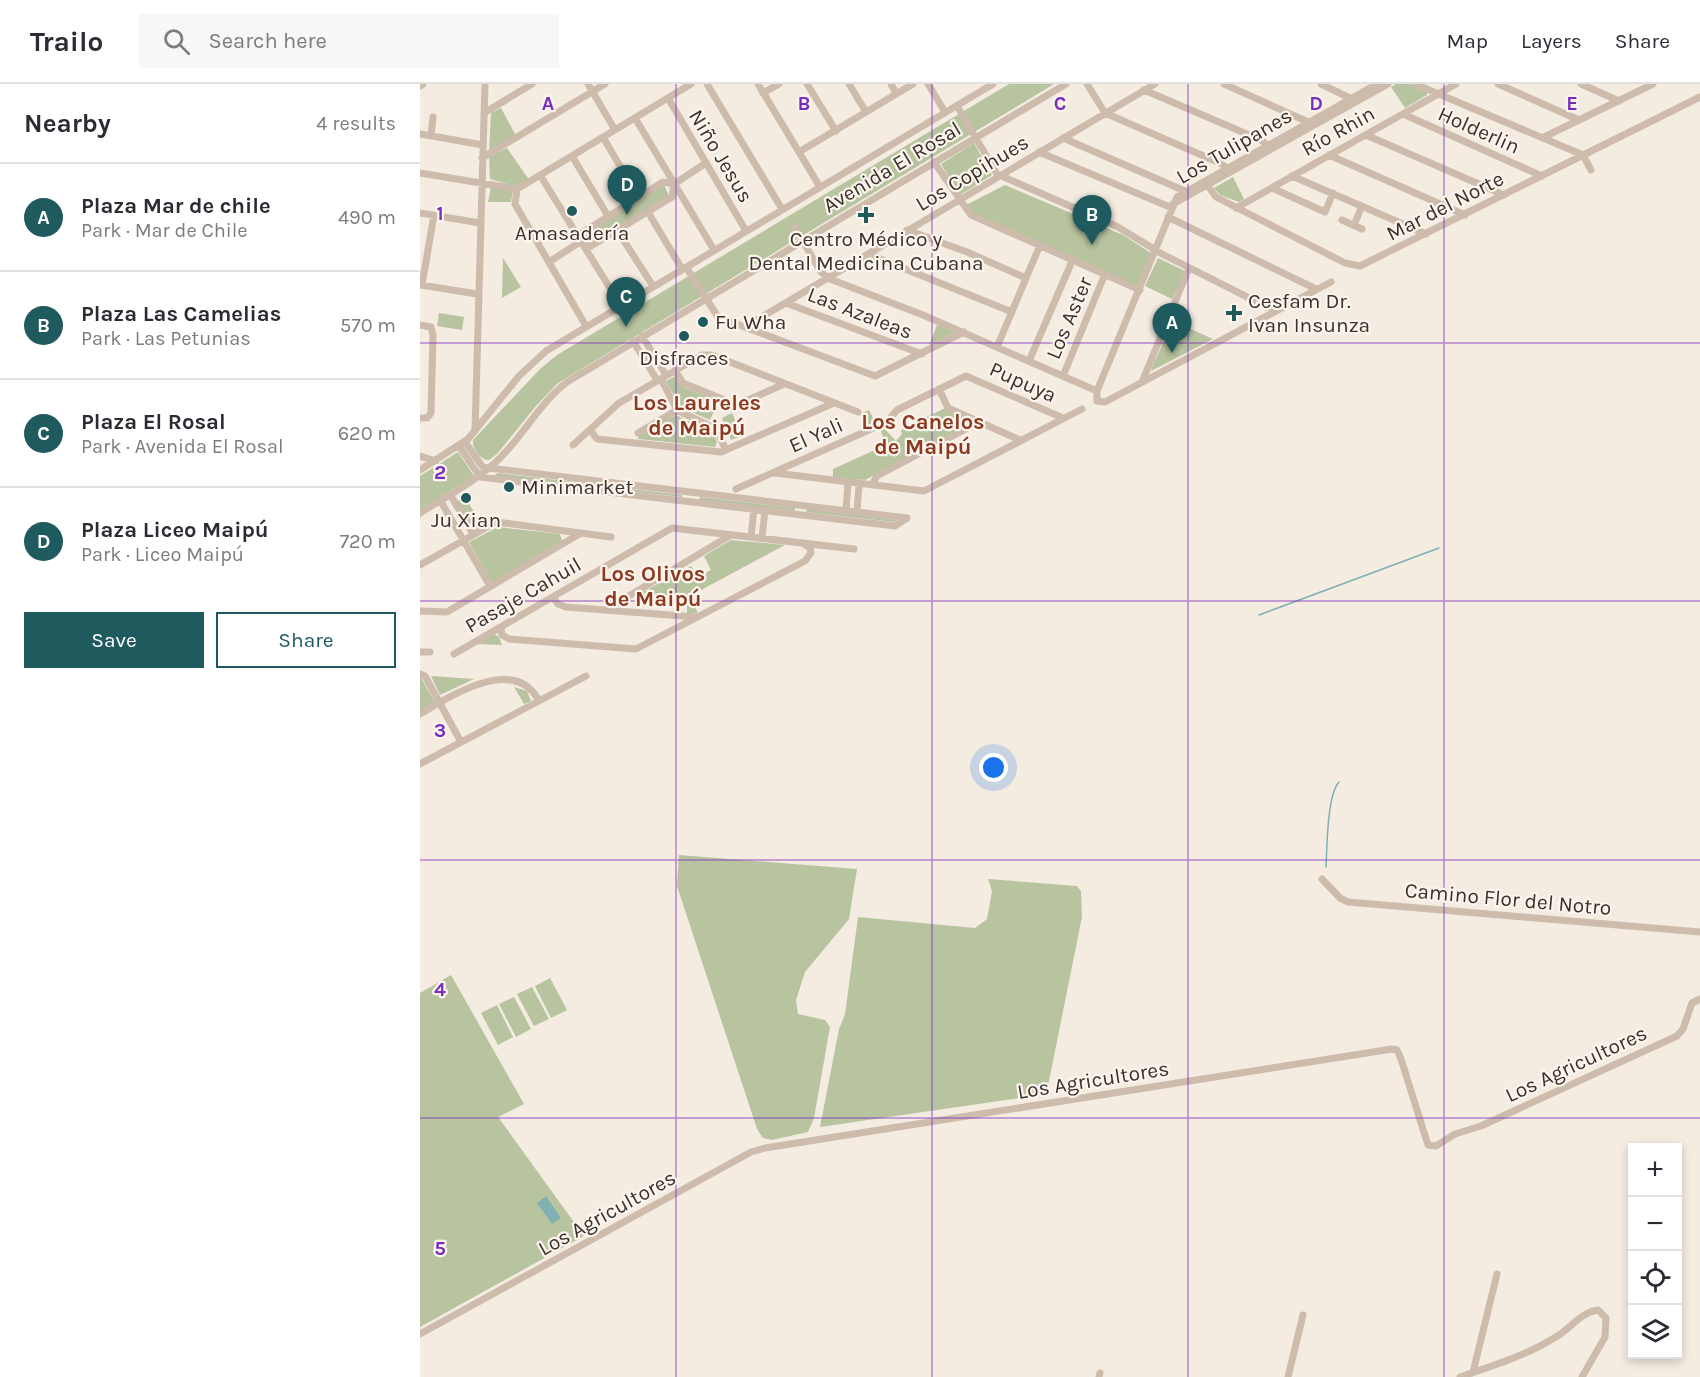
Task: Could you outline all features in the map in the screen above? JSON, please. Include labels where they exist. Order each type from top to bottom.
[{"type":"street","points":[[475,431],[477,294],[485,84]]},
{"type":"street","points":[[484,113],[532,84]]},
{"type":"street","points":[[588,84],[615,130]]},
{"type":"street","points":[[482,158],[605,84]]},
{"type":"street","points":[[420,173],[517,189],[668,98],[679,87],[691,84]]},
{"type":"street","points":[[707,84],[782,209]]},
{"type":"street","points":[[758,84],[820,187]]},
{"type":"street","points":[[763,93],[778,84]]},
{"type":"street","points":[[807,84],[836,131]]},
{"type":"street","points":[[849,84],[866,112]]},
{"type":"street","points":[[891,84],[896,93]]},
{"type":"street","points":[[799,152],[913,84]]},
{"type":"street","points":[[928,84],[945,112]]},
{"type":"street","name":"Avenida El Rosal","points":[[420,470],[462,444],[532,363],[586,326],[993,84]]},
{"type":"street","name":"Avenida El Rosal","points":[[420,513],[480,477],[560,387],[633,341],[1066,84]]},
{"type":"street","points":[[1087,84],[1105,113],[1229,170]]},
{"type":"street","name":"Los Copihues","points":[[745,327],[1155,84]]},
{"type":"street","points":[[1224,84],[1308,122]]},
{"type":"street","points":[[1321,84],[1354,100]]},
{"type":"street","name":"Los Tulipanes","points":[[1142,382],[1105,402],[1097,401],[1097,391],[1177,196],[1229,170],[1354,100],[1377,84]]},
{"type":"street","name":"Los Tulipanes","points":[[1172,206],[1208,186],[1267,145],[1308,122],[1388,84]]},
{"type":"street","points":[[1415,84],[1582,155],[1590,170]]},
{"type":"street","name":"Río Rhin","points":[[1236,208],[1456,84]]},
{"type":"street","points":[[1498,84],[1579,120]]},
{"type":"street","points":[[1581,84],[1619,101]]},
{"type":"street","points":[[1542,138],[1653,84]]},
{"type":"street","points":[[1144,90],[1261,140],[1267,145]]},
{"type":"street","name":"Mar del Norte","points":[[1208,186],[1216,197],[1236,208],[1353,266],[1364,265],[1700,97]]},
{"type":"street","name":"Niño Jesus","points":[[668,98],[746,231]]},
{"type":"street","points":[[957,106],[974,138],[999,176],[1111,223],[1189,268],[1275,311]]},
{"type":"street","name":"Holderlin","points":[[1403,114],[1542,176]]},
{"type":"street","points":[[431,136],[433,117]]},
{"type":"street","points":[[635,118],[714,250]]},
{"type":"street","points":[[420,134],[483,145]]},
{"type":"street","points":[[1366,135],[1504,195]]},
{"type":"street","points":[[603,137],[638,197]]},
{"type":"street","points":[[1063,138],[1185,191]]},
{"type":"street","points":[[1039,152],[1172,206]]},
{"type":"street","points":[[1329,155],[1465,215]]},
{"type":"street","points":[[572,156],[608,216]]},
{"type":"street","points":[[934,162],[971,215],[1140,290]]},
{"type":"street","points":[[549,262],[580,242],[582,232],[663,182],[674,184],[706,163]]},
{"type":"street","points":[[540,175],[621,306]]},
{"type":"street","points":[[1293,176],[1426,234]]},
{"type":"street","points":[[580,242],[591,246],[648,212],[672,197],[674,184]]},
{"type":"street","points":[[1272,188],[1325,212],[1333,193]]},
{"type":"street","points":[[517,189],[515,204],[586,326]]},
{"type":"street","points":[[1354,225],[1362,206]]},
{"type":"street","points":[[648,212],[717,316],[745,327],[875,376],[964,332]]},
{"type":"street","points":[[420,213],[480,223]]},
{"type":"street","points":[[434,215],[421,285],[477,294]]},
{"type":"street","points":[[1168,217],[1316,289]]},
{"type":"street","points":[[1342,220],[1362,229]]},
{"type":"street","points":[[795,228],[821,272],[828,278],[964,332],[1097,391]]},
{"type":"street","points":[[617,230],[653,286]]},
{"type":"street","points":[[907,230],[967,252],[1026,278]]},
{"type":"street","points":[[997,347],[1040,245]]},
{"type":"street","points":[[871,252],[878,258],[1012,312]]},
{"type":"street","points":[[1029,361],[1072,259]]},
{"type":"street","points":[[1142,382],[1189,268]]},
{"type":"street","name":"Los Aster","points":[[1063,376],[1105,274]]},
{"type":"street","points":[[1142,382],[1331,282]]},
{"type":"street","name":"Las Azaleas","points":[[786,303],[922,354]]},
{"type":"street","points":[[420,325],[431,327],[433,335],[431,413],[427,418],[420,418]]},
{"type":"street","points":[[642,336],[677,410],[716,429],[726,450]]},
{"type":"street","points":[[633,341],[661,378]]},
{"type":"street","points":[[573,445],[619,404],[702,355],[712,356],[858,412]]},
{"type":"street","points":[[675,370],[683,383],[737,405],[784,384]]},
{"type":"street","name":"El Yali","points":[[736,489],[887,422],[897,410],[963,377],[970,377]]},
{"type":"street","name":"Pupuya","points":[[970,377],[1063,418]]},
{"type":"street","points":[[939,389],[948,408],[1020,440]]},
{"type":"street","points":[[591,430],[597,439],[715,452],[726,450],[834,403]]},
{"type":"street","points":[[772,473],[928,490],[1082,409]]},
{"type":"street","points":[[638,432],[677,410]]},
{"type":"street","points":[[872,485],[877,476],[979,422]]},
{"type":"street","points":[[462,444],[482,466],[489,468],[907,518],[895,526],[480,477],[462,444]]},
{"type":"street","points":[[420,456],[436,461]]},
{"type":"street","points":[[846,511],[849,483]]},
{"type":"street","points":[[857,512],[859,484]]},
{"type":"street","points":[[690,501],[691,492]]},
{"type":"street","points":[[450,495],[473,534]]},
{"type":"street","points":[[440,500],[490,586]]},
{"type":"street","points":[[801,515],[802,506]]},
{"type":"street","points":[[751,537],[754,509]]},
{"type":"street","points":[[762,538],[765,510]]},
{"type":"street","points":[[420,565],[496,522],[610,537]]},
{"type":"street","name":"Pasaje Cahuil","points":[[454,654],[672,528],[731,535]]},
{"type":"street","points":[[420,611],[447,612],[581,532]]},
{"type":"street","points":[[606,610],[731,535],[854,549]]},
{"type":"street","points":[[501,627],[502,635],[509,639],[630,650],[640,648],[805,561],[811,553],[810,548],[804,545]]},
{"type":"street","points":[[553,597],[561,606],[697,617]]},
{"type":"street","points":[[420,652],[430,652]]},
{"type":"street","points":[[420,674],[425,676],[461,742]]},
{"type":"street","points":[[420,764],[585,676]]},
{"type":"street","points":[[420,714],[487,681],[524,684],[531,688],[539,701]]},
{"type":"street","name":"Camino Flor del Notro","points":[[1322,879],[1340,898],[1348,902],[1700,932]]},
{"type":"street","name":"Los Agricultores","points":[[420,1334],[751,1152],[765,1148],[1392,1049],[1397,1050],[1401,1059],[1428,1145],[1436,1146],[1455,1134],[1481,1126],[1677,1036],[1683,1029],[1692,1003],[1700,999]]},
{"type":"street","points":[[1473,1372],[1497,1274]]},
{"type":"street","points":[[1460,1377],[1519,1358],[1559,1335],[1584,1315],[1598,1310],[1606,1317],[1607,1331],[1582,1377]]},
{"type":"street","points":[[1288,1377],[1303,1315]]},
{"type":"green space","points":[[1009,84],[1054,84],[558,383],[497,454],[489,460],[477,453],[473,440],[540,369],[557,355]]},
{"type":"green space","points":[[1396,84],[1409,84],[1427,92],[1427,95],[1405,108],[1391,87]]},
{"type":"green space","points":[[501,108],[516,136],[489,152],[491,113]]},
{"type":"green space","points":[[974,143],[992,175],[960,195],[941,164]]},
{"type":"green space","points":[[507,148],[530,181],[518,187],[490,179],[489,157]]},
{"type":"green space","points":[[1233,177],[1244,199],[1239,202],[1220,195],[1214,188]]},
{"type":"green space","points":[[664,185],[669,196],[592,243],[584,240],[585,234]]},
{"type":"green space","points":[[1005,185],[1123,235],[1154,255],[1138,287],[972,213],[966,205]]},
{"type":"green space","points":[[491,187],[513,191],[511,202],[488,202]]},
{"type":"green space","points":[[503,258],[521,287],[502,298]]},
{"type":"green space","points":[[1158,258],[1185,271],[1172,299],[1145,286]]},
{"type":"green space","points":[[439,313],[464,317],[462,330],[437,326]]},
{"type":"green space","points":[[1173,321],[1213,339],[1151,371],[1152,367]]},
{"type":"green space","points":[[937,325],[956,332],[929,346]]},
{"type":"green space","points":[[675,376],[683,387],[719,401],[710,420],[680,407],[666,381]]},
{"type":"green space","points":[[945,408],[968,420],[968,426],[865,480],[833,478],[833,469],[886,445],[880,429],[884,428],[896,441],[902,434],[901,430]]},
{"type":"green space","points":[[869,410],[875,422],[865,426],[860,414]]},
{"type":"green space","points":[[732,413],[742,436],[731,440],[722,418]]},
{"type":"green space","points":[[676,415],[713,433],[717,442],[715,447],[638,439],[639,434]]},
{"type":"green space","points":[[458,452],[474,476],[420,509],[420,476]]},
{"type":"green space","points":[[497,473],[682,495],[682,497],[495,476]]},
{"type":"green space","points":[[465,497],[477,517],[490,519],[480,529],[472,528],[457,501]]},
{"type":"green space","points":[[700,497],[795,508],[795,511],[699,500]]},
{"type":"green space","points":[[807,509],[897,520],[894,522],[806,512]]},
{"type":"green space","points":[[498,527],[560,534],[562,541],[492,583],[469,542]]},
{"type":"green space","points":[[731,540],[785,545],[690,596],[698,613],[687,614],[687,597],[641,593],[691,566],[698,577],[711,570],[704,556]]},
{"type":"green space","points":[[494,634],[499,637],[502,645],[477,644]]},
{"type":"green space","points":[[420,676],[435,702],[420,710]]},
{"type":"green space","points":[[431,676],[474,679],[440,695]]},
{"type":"green space","points":[[514,687],[527,691],[531,701],[524,704]]},
{"type":"green space","points":[[679,855],[857,869],[849,919],[805,972],[796,1000],[798,1014],[825,1020],[830,1027],[814,1118],[808,1132],[772,1140],[763,1138],[757,1129],[677,886]]},
{"type":"green space","points":[[988,879],[1077,886],[1081,891],[1082,917],[1047,1091],[1040,1095],[820,1127],[839,1029],[845,1014],[858,917],[975,928],[987,919],[992,891]]},
{"type":"green space","points":[[451,975],[524,1104],[498,1117],[584,1236],[420,1327],[420,993]]},
{"type":"green space","points":[[550,978],[567,1010],[551,1018],[535,986]]},
{"type":"green space","points":[[532,987],[549,1019],[534,1026],[517,994]]},
{"type":"green space","points":[[514,997],[531,1029],[516,1037],[499,1004]]},
{"type":"green space","points":[[497,1005],[513,1037],[498,1045],[481,1013]]},
{"type":"water","points":[[546,1196],[561,1218],[552,1224],[537,1203]]},
{"type":"waterway","points":[[1259,615],[1439,548]]},
{"type":"waterway","points":[[1326,867],[1330,810],[1339,782]]},
{"type":"place","name":"Amasadería","points":[[572,211]]},
{"type":"place","name":"Plaza Liceo Maipú","points":[[627,215]]},
{"type":"place","name":"Centro Médico y Dental Medicina Cubana","points":[[866,215]]},
{"type":"place","name":"Plaza Las Camelias","points":[[1092,245]]},
{"type":"place","name":"Cesfam Dr. Ivan Insunza","points":[[1234,313]]},
{"type":"place","name":"Fu Wha","points":[[703,322]]},
{"type":"place","name":"Plaza El Rosal","points":[[626,327]]},
{"type":"place","name":"Disfraces","points":[[684,336]]},
{"type":"place","name":"Plaza Mar de chile","points":[[1172,353]]},
{"type":"place","name":"Minimarket","points":[[509,487]]},
{"type":"place","name":"Ju Xian","points":[[466,498]]},
{"type":"district","name":"Los Laureles de Maipú","points":[[697,416]]},
{"type":"district","name":"Los Canelos de Maipú","points":[[923,434]]},
{"type":"district","name":"Los Olivos de Maipú","points":[[653,586]]}]
